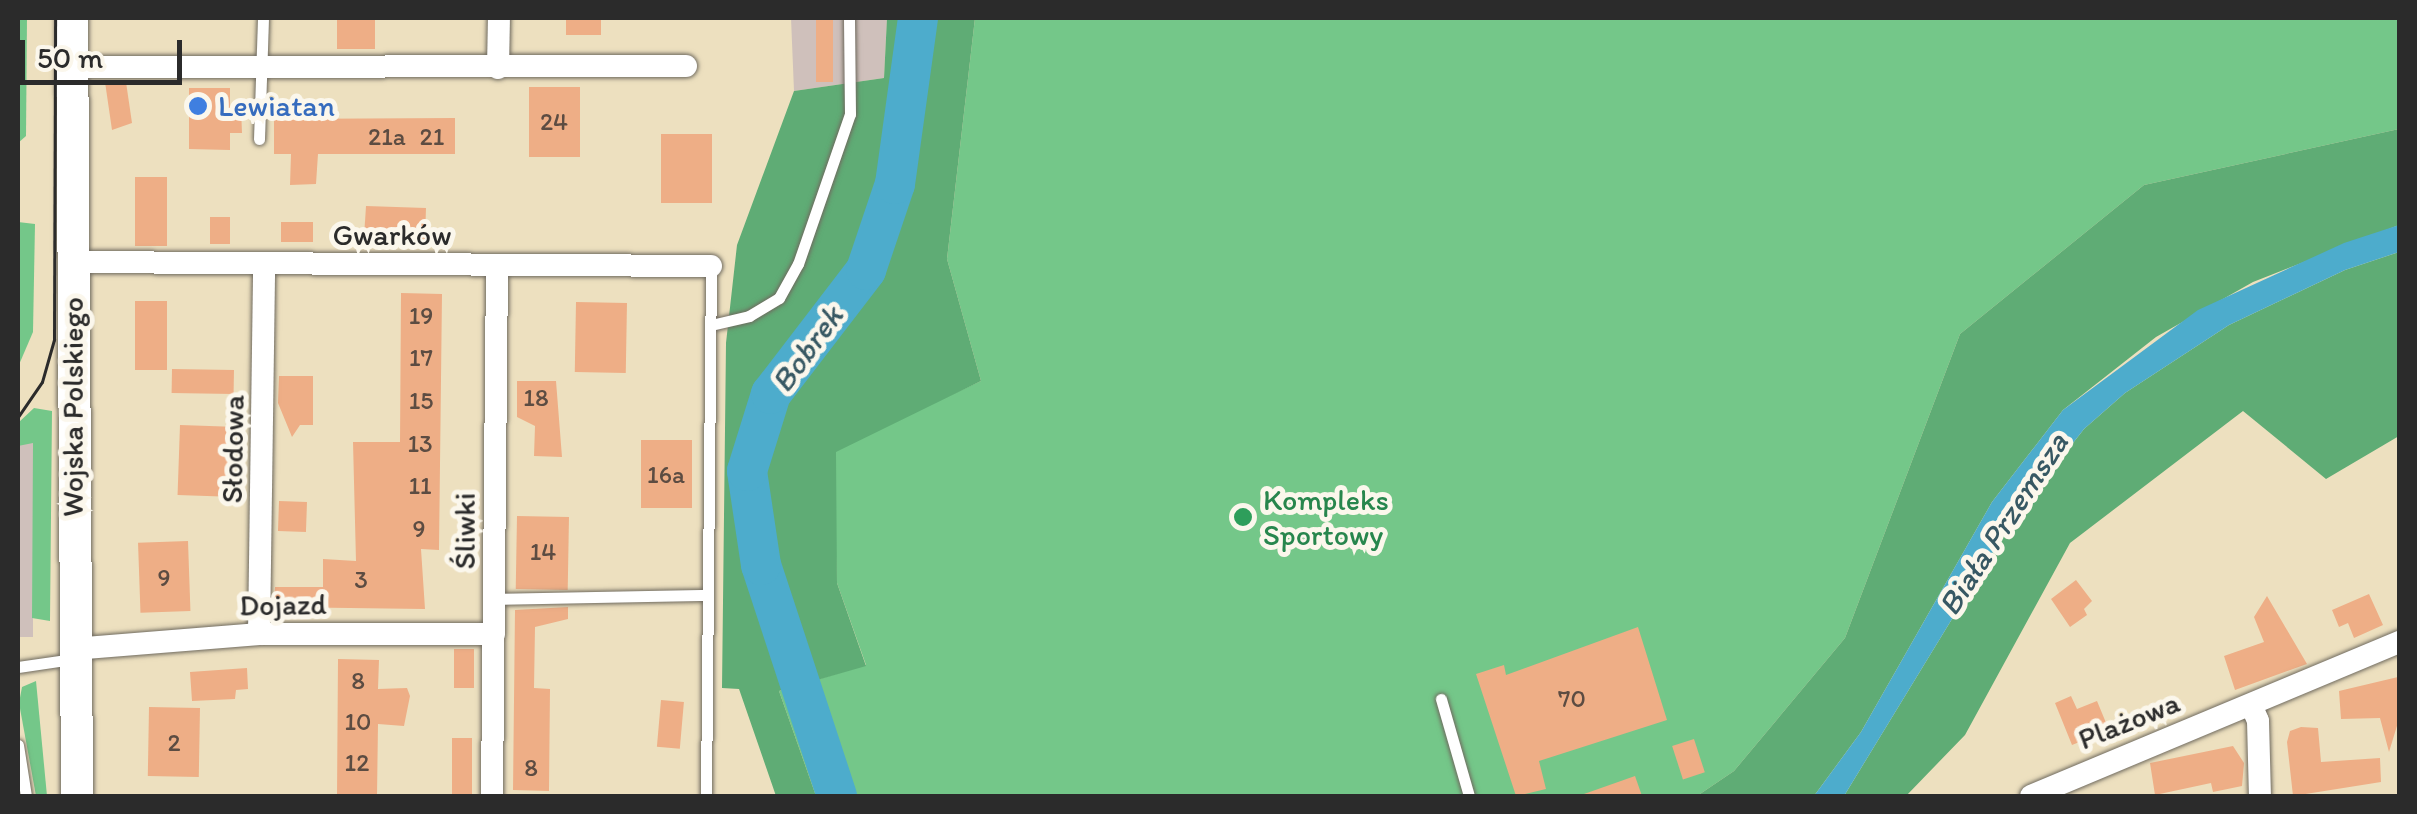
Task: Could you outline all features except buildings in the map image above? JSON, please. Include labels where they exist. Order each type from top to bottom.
[{"type":"main road","name":"Wojska Polskiego","points":[[72,18],[73,654],[77,796]]},
{"type":"street","points":[[498,68],[499,18]]},
{"type":"street","points":[[72,67],[686,66]]},
{"type":"street","name":"Gwarków","points":[[73,262],[711,266]]},
{"type":"street","name":"Słodowa","points":[[260,634],[264,264]]},
{"type":"street","name":"Śliwki","points":[[492,796],[497,266]]},
{"type":"street","name":"Dojazd","points":[[73,654],[260,634],[494,634]]},
{"type":"street","name":"Plażowa","points":[[2031,796],[2399,644]]},
{"type":"street","points":[[2251,706],[2258,721],[2260,796]]},
{"type":"lane","points":[[259,140],[263,18]]},
{"type":"lane","points":[[710,325],[749,316],[779,298],[798,264],[850,114],[849,18]]},
{"type":"lane","points":[[706,796],[711,266]]},
{"type":"lane","points":[[495,599],[708,595]]},
{"type":"lane","points":[[18,667],[73,654]]},
{"type":"lane","points":[[1441,699],[1469,796]]},
{"type":"lane","points":[[18,746],[26,796]]},
{"type":"shaded area","points":[[791,18],[887,18],[884,78],[794,91]]},
{"type":"shaded area","points":[[18,442],[33,442],[33,637],[18,637]]},
{"type":"green space","points":[[18,18],[27,18],[26,136],[18,143]]},
{"type":"green space","points":[[887,18],[975,18],[947,259],[981,381],[836,452],[837,583],[866,666],[779,691],[816,796],[776,796],[739,689],[722,688],[726,343],[737,245],[794,91],[884,78]]},
{"type":"green space","points":[[975,18],[2399,18],[2399,129],[2144,185],[1960,334],[1845,638],[1734,771],[1697,796],[816,796],[779,691],[866,665],[837,583],[832,450],[981,381],[947,259]]},
{"type":"green space","points":[[2399,129],[2399,225],[2253,282],[2156,337],[2063,410],[1992,502],[1861,732],[1814,796],[1697,796],[1734,771],[1845,638],[1960,334],[2144,185]]},
{"type":"green space","points":[[18,222],[35,224],[33,332],[18,367]]},
{"type":"green space","points":[[2399,252],[2399,436],[2326,479],[2243,411],[2070,543],[1965,735],[1906,796],[1844,796],[2013,519],[2084,429],[2125,393],[2229,325],[2345,270]]},
{"type":"green space","points":[[34,408],[52,411],[50,621],[32,618],[33,443],[18,446],[18,423]]},
{"type":"green space","points":[[36,681],[47,796],[36,796],[19,703],[22,687]]},
{"type":"water","name":"Biała Przemsza","points":[[2399,225],[2399,252],[2345,270],[2229,325],[2125,393],[2084,429],[2013,519],[1844,796],[1814,796],[1861,732],[1992,502],[2063,410],[2198,310],[2344,243]]},
{"type":"waterway","name":"Bobrek","points":[[837,796],[761,565],[747,471],[771,394],[866,270],[895,184],[918,18]]},
{"type":"tram line","points":[[18,417],[42,382],[54,340],[55,18]]},
{"type":"place","name":"Lewiatan","points":[[198,106]]},
{"type":"place","name":"Kompleks Sportowy","points":[[1243,517]]}]
